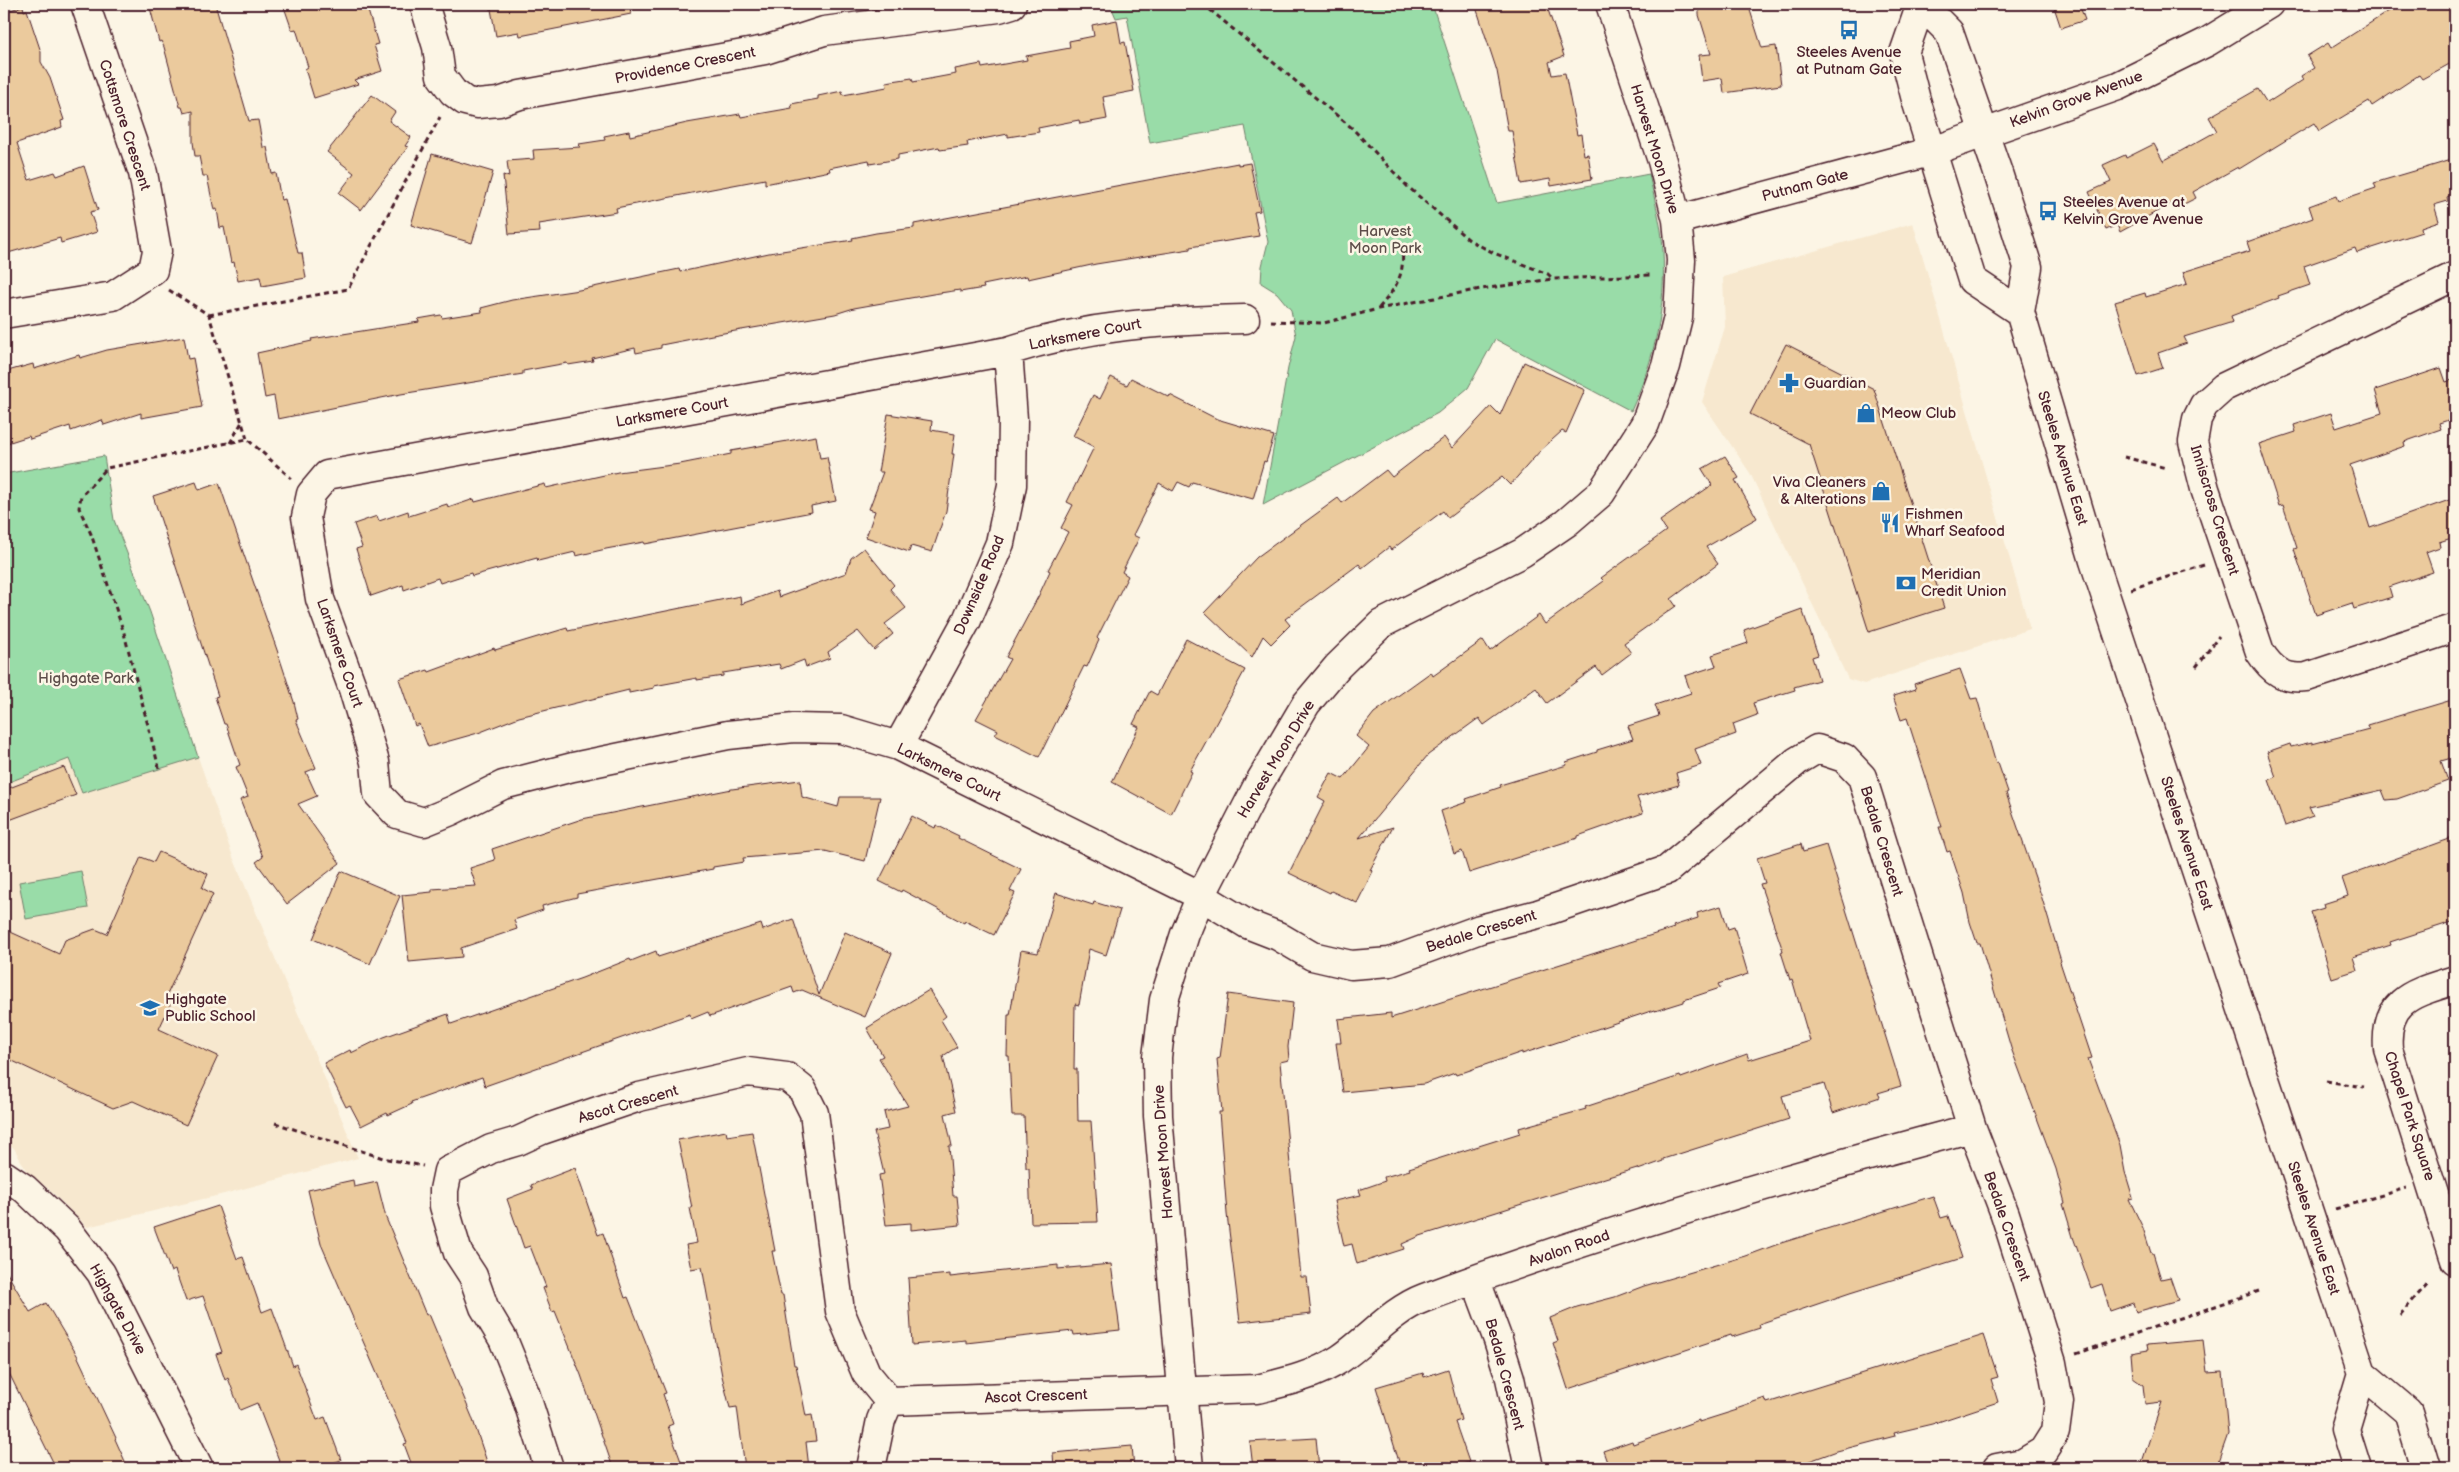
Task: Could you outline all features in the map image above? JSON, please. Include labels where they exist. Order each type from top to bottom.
[{"type":"street","name":"Cottsmore Crescent","points":[[86,4],[143,173],[157,250],[153,270]]},
{"type":"street","name":"Providence Crescent","points":[[424,4],[437,47],[441,76],[454,92],[465,101],[477,104],[499,102],[520,95],[766,50],[824,32],[999,8],[1012,4]]},
{"type":"street","name":"Harvest Moon Drive","points":[[1189,1468],[1184,1391],[1158,1116],[1157,1057],[1164,1000],[1185,934],[1202,896],[1263,776],[1306,704],[1338,666],[1381,624],[1522,553],[1566,524],[1601,493],[1645,424],[1666,366],[1678,317],[1681,260],[1677,220],[1662,161],[1610,4]]},
{"type":"street","name":"Steeles Avenue East","points":[[2020,312],[1972,280],[1934,151],[1916,100],[1904,53],[1921,4],[1949,32],[1985,132],[2028,267],[2020,312],[2106,598],[2362,1372]]},
{"type":"street","name":"Kelvin Grove Avenue","points":[[1934,151],[2126,82],[2207,42],[2269,4]]},
{"type":"street","name":"Putnam Gate","points":[[1677,220],[1934,151]]},
{"type":"street","points":[[4,314],[113,296],[153,270]]},
{"type":"street","name":"Inniscross Crescent","points":[[2455,276],[2224,387],[2204,405],[2193,430],[2194,454],[2260,652],[2269,666],[2288,677],[2308,677],[2455,628]]},
{"type":"street","name":"Larksmere Court","points":[[1202,896],[898,746],[841,729],[794,728],[728,735],[573,766],[502,785],[451,811],[424,822],[397,814],[378,794],[375,762],[353,689],[320,599],[306,517],[311,494],[326,475],[1008,350],[1046,338],[1159,321],[1245,319]]},
{"type":"street","name":"Downside Road","points":[[898,746],[967,620],[1000,543],[1012,485],[1013,419],[1008,350]]},
{"type":"street","name":"Bedale Crescent","points":[[1202,896],[1248,924],[1278,936],[1312,956],[1351,965],[1390,962],[1480,928],[1538,914],[1667,870],[1797,761],[1817,749],[1844,758],[1862,777],[1972,1128],[2005,1214],[2052,1363],[2059,1402],[2055,1432],[2043,1451],[2023,1463],[1997,1468]]},
{"type":"street","name":"Chapel Park Square","points":[[2455,980],[2413,994],[2404,999],[2394,1009],[2386,1032],[2388,1049],[2455,1260]]},
{"type":"street","name":"Ascot Crescent","points":[[448,1171],[491,1148],[518,1141],[542,1130],[639,1097],[748,1072],[787,1077],[802,1089],[814,1113],[840,1311],[866,1373],[889,1401],[1184,1391]]},
{"type":"street","name":"Avalon Road","points":[[1184,1391],[1257,1389],[1300,1378],[1339,1360],[1386,1322],[1422,1299],[1595,1238],[1835,1164],[1972,1128]]},
{"type":"street","points":[[448,1171],[444,1190],[444,1206],[458,1253],[473,1276],[484,1307],[503,1339],[525,1393],[549,1468]]},
{"type":"street","name":"Highgate Drive","points":[[4,1175],[25,1189],[67,1229],[101,1272],[199,1468]]},
{"type":"street","name":"Bedale Crescent","points":[[1476,1281],[1510,1378],[1529,1468]]},
{"type":"street","points":[[2356,1468],[2345,1430],[2362,1372],[2408,1412],[2425,1468]]},
{"type":"street","points":[[871,1468],[881,1420],[889,1401]]},
{"type":"path","points":[[1203,4],[1352,128],[1407,186],[1469,240],[1494,253],[1548,274],[1554,280]]},
{"type":"path","points":[[209,315],[348,288],[454,92]]},
{"type":"path","points":[[1378,309],[1398,282],[1404,266],[1402,246]]},
{"type":"path","points":[[153,270],[160,284],[209,315],[247,439],[311,494]]},
{"type":"path","points":[[1245,319],[1324,323],[1445,294],[1554,280],[1651,274]]},
{"type":"path","points":[[230,443],[242,422]]},
{"type":"path","points":[[159,768],[124,634],[91,534],[80,508],[81,496],[107,468],[247,439]]},
{"type":"path","points":[[2124,457],[2166,468]]},
{"type":"path","points":[[2106,598],[2228,557]]},
{"type":"path","points":[[2196,667],[2219,636]]},
{"type":"path","points":[[2326,1081],[2364,1087]]},
{"type":"path","points":[[275,1123],[383,1158],[448,1171]]},
{"type":"path","points":[[2364,1200],[2431,1181]]},
{"type":"path","points":[[2400,1315],[2429,1282]]},
{"type":"path","points":[[2052,1363],[2259,1291]]},
{"type":"shaded area","points":[[1913,223],[2030,629],[1864,684],[1848,679],[1750,473],[1702,402],[1725,327],[1723,277]]},
{"type":"shaded area","name":"Highgate Public School","points":[[198,757],[233,857],[358,1158],[224,1194],[87,1227],[49,1189],[27,1172],[14,1148],[4,1142],[4,784],[69,758],[82,793]]},
{"type":"green space","name":"Harvest Moon Park","points":[[1110,4],[1432,4],[1497,203],[1649,174],[1662,241],[1663,293],[1657,333],[1647,372],[1631,411],[1495,339],[1468,388],[1438,413],[1263,505],[1288,368],[1296,336],[1291,310],[1277,293],[1261,283],[1262,266],[1268,242],[1245,126],[1150,143],[1127,16],[1116,18]]},
{"type":"green space","name":"Highgate Park","points":[[104,456],[114,520],[150,612],[198,757],[82,793],[69,759],[4,784],[4,474]]},
{"type":"green space","points":[[81,871],[88,908],[26,919],[19,882]]},
{"type":"building","points":[[149,4],[215,4],[249,121],[258,120],[263,147],[267,147],[272,174],[276,173],[281,200],[285,199],[298,253],[302,253],[306,278],[262,286],[260,277],[238,281],[234,262],[231,263],[224,227],[220,228],[217,209],[214,210],[207,176],[203,176],[199,156],[195,156],[193,111],[184,113],[182,107],[180,107],[164,47],[161,41],[159,42]]},
{"type":"building","points":[[283,4],[366,4],[378,44],[374,45],[382,71],[354,80],[358,84],[314,98],[305,69],[308,67],[296,29],[292,30]]},
{"type":"building","points":[[490,4],[630,4],[631,14],[520,36],[519,32],[496,36]]},
{"type":"building","points":[[1475,4],[1546,4],[1564,56],[1549,62],[1552,75],[1565,73],[1577,135],[1581,134],[1584,155],[1588,154],[1592,179],[1551,186],[1550,179],[1521,184],[1512,131],[1508,131],[1497,71]]},
{"type":"building","points":[[1699,4],[1748,4],[1762,48],[1776,46],[1781,85],[1724,93],[1722,78],[1702,81],[1699,55],[1711,54],[1699,15]]},
{"type":"building","points":[[2053,4],[2079,4],[2085,20],[2061,28]]},
{"type":"building","points":[[2400,4],[2455,4],[2455,61],[2422,79],[2419,75],[2372,106],[2369,101],[2319,131],[2314,123],[2239,169],[2238,167],[2193,192],[2196,198],[2178,207],[2174,202],[2120,232],[2117,225],[2106,230],[2089,192],[2111,182],[2103,165],[2125,155],[2126,158],[2154,144],[2163,161],[2217,131],[2209,117],[2258,89],[2267,103],[2303,80],[2301,76],[2314,68],[2307,56],[2328,43],[2331,48]]},
{"type":"building","points":[[23,6],[24,11],[27,10],[41,52],[41,62],[50,78],[64,120],[61,121],[62,127],[17,143],[29,180],[55,172],[57,176],[84,166],[98,210],[90,212],[97,232],[61,243],[60,238],[8,253],[4,239],[4,12]]},
{"type":"building","points":[[1117,20],[1121,43],[1125,42],[1134,91],[1103,97],[1107,119],[1080,124],[1079,120],[1038,128],[1039,132],[1008,137],[1008,134],[967,142],[968,146],[940,150],[939,147],[898,155],[898,159],[870,164],[869,160],[829,168],[830,171],[765,184],[765,179],[712,189],[616,208],[617,212],[539,224],[540,232],[509,234],[503,175],[509,177],[507,161],[534,159],[533,150],[580,147],[579,144],[605,140],[604,136],[629,131],[630,136],[687,123],[740,114],[741,117],[792,108],[791,104],[818,99],[818,96],[842,91],[843,95],[887,87],[886,82],[912,78],[913,82],[956,74],[955,69],[981,64],[982,68],[1027,60],[1026,56],[1070,48],[1069,41],[1094,36],[1092,25]]},
{"type":"building","points":[[372,95],[395,112],[389,121],[411,137],[405,146],[408,147],[361,210],[339,193],[354,173],[327,152]]},
{"type":"building","points":[[432,154],[493,172],[472,243],[411,225]]},
{"type":"building","points":[[2455,159],[2455,194],[2447,197],[2448,201],[2434,205],[2439,221],[2421,227],[2422,232],[2357,253],[2355,248],[2304,266],[2310,285],[2231,316],[2233,322],[2184,337],[2187,343],[2158,353],[2163,368],[2138,376],[2115,302],[2145,293],[2146,297],[2187,284],[2183,272],[2250,251],[2247,242],[2313,218],[2309,206],[2336,196],[2338,201],[2376,188],[2374,183]]},
{"type":"building","points":[[1238,163],[1238,165],[1250,163],[1260,211],[1254,212],[1259,236],[1096,264],[1028,279],[1027,276],[983,285],[984,288],[933,294],[854,308],[835,314],[661,345],[661,348],[636,353],[635,348],[592,358],[593,361],[568,365],[567,363],[523,371],[523,374],[401,394],[278,419],[274,396],[265,398],[257,353],[312,341],[311,339],[419,322],[418,319],[441,315],[442,318],[482,312],[481,308],[512,300],[579,290],[679,269],[680,272],[769,253],[853,240],[852,238],[876,233],[914,228],[914,224]]},
{"type":"building","points":[[184,337],[188,359],[193,358],[202,407],[141,418],[141,413],[104,425],[102,420],[71,431],[70,426],[30,439],[29,436],[4,444],[4,372],[33,364],[34,369],[79,355],[80,358],[107,350]]},
{"type":"building","points":[[1786,344],[1874,389],[1944,608],[1869,632],[1809,444],[1750,414]]},
{"type":"building","points":[[1524,362],[1585,390],[1566,433],[1562,431],[1541,450],[1510,485],[1502,477],[1448,518],[1443,511],[1391,550],[1389,547],[1362,568],[1359,564],[1285,619],[1290,625],[1271,644],[1263,636],[1252,657],[1205,612],[1257,557],[1338,498],[1342,503],[1386,470],[1392,477],[1444,437],[1452,448],[1491,406],[1500,415]]},
{"type":"building","points":[[2441,368],[2446,382],[2455,379],[2455,418],[2439,423],[2441,429],[2404,442],[2405,446],[2350,465],[2370,528],[2455,498],[2455,537],[2439,542],[2440,547],[2426,552],[2433,572],[2389,587],[2392,597],[2354,609],[2352,603],[2316,615],[2294,549],[2297,548],[2283,505],[2279,506],[2259,444],[2296,432],[2294,425],[2331,413],[2336,428],[2382,413],[2375,390]]},
{"type":"building","points":[[1111,377],[1127,385],[1131,378],[1217,419],[1274,436],[1266,462],[1264,461],[1253,499],[1192,482],[1189,487],[1178,482],[1173,491],[1159,483],[1133,535],[1139,538],[1122,572],[1128,576],[1097,638],[1099,640],[1087,667],[1084,666],[1039,757],[995,735],[998,730],[976,719],[1010,659],[1006,657],[1039,595],[1050,571],[1048,570],[1068,532],[1061,528],[1073,505],[1067,502],[1094,447],[1073,436],[1093,395],[1100,399]]},
{"type":"building","points":[[888,414],[932,421],[931,430],[955,434],[946,511],[932,552],[911,546],[909,552],[866,537],[875,511],[869,509],[883,472],[878,472]]},
{"type":"building","points":[[816,436],[820,458],[827,457],[836,501],[811,506],[812,512],[576,556],[575,552],[538,561],[537,558],[472,576],[471,573],[440,583],[438,578],[404,590],[403,585],[371,596],[356,549],[362,547],[354,524],[377,516],[379,521],[408,511],[409,516],[447,504],[448,508],[474,499],[475,502],[545,484],[546,488],[618,472],[680,464],[731,454],[731,451]]},
{"type":"building","points":[[1725,456],[1739,478],[1735,480],[1757,518],[1706,547],[1718,564],[1671,599],[1676,606],[1624,643],[1631,653],[1602,675],[1596,667],[1547,703],[1536,688],[1484,725],[1479,718],[1428,755],[1359,838],[1393,827],[1370,870],[1373,871],[1357,903],[1331,891],[1330,893],[1289,873],[1325,801],[1318,797],[1331,773],[1343,779],[1369,747],[1356,736],[1374,713],[1431,672],[1433,676],[1483,640],[1490,651],[1539,615],[1545,624],[1604,581],[1601,578],[1666,531],[1660,521],[1712,485],[1702,469]]},
{"type":"building","points":[[196,482],[199,490],[219,483],[294,702],[298,719],[296,720],[316,768],[306,772],[317,796],[298,804],[340,863],[287,904],[256,862],[263,857],[240,800],[248,797],[236,767],[240,765],[215,697],[218,696],[153,496]]},
{"type":"building","points":[[864,548],[894,585],[890,589],[906,608],[885,624],[893,634],[874,650],[858,631],[828,652],[830,658],[806,667],[804,660],[781,669],[779,664],[723,673],[723,676],[697,680],[697,678],[654,686],[654,688],[629,693],[629,690],[519,717],[478,733],[428,747],[419,724],[415,726],[399,679],[428,670],[429,672],[494,648],[495,650],[567,628],[568,631],[740,596],[741,604],[777,591],[779,597],[846,573],[851,558]]},
{"type":"building","points":[[1802,609],[1818,655],[1812,657],[1819,680],[1794,687],[1795,690],[1753,703],[1757,715],[1733,724],[1736,734],[1695,749],[1701,765],[1676,773],[1679,785],[1637,797],[1643,813],[1578,836],[1578,838],[1469,873],[1462,851],[1454,854],[1441,811],[1467,802],[1466,799],[1501,787],[1500,785],[1567,765],[1566,762],[1633,739],[1628,726],[1659,716],[1655,705],[1691,693],[1685,676],[1716,666],[1712,655],[1748,643],[1744,630]]},
{"type":"building","points":[[1186,639],[1245,670],[1190,771],[1192,772],[1171,814],[1112,782],[1139,727],[1133,724],[1150,691],[1157,695]]},
{"type":"building","points":[[1960,669],[1971,699],[1977,698],[1996,764],[1998,763],[2008,792],[2006,793],[2041,895],[2060,962],[2092,1058],[2088,1059],[2120,1145],[2125,1172],[2133,1198],[2129,1199],[2143,1228],[2151,1253],[2153,1253],[2161,1279],[2170,1277],[2178,1300],[2136,1312],[2133,1303],[2110,1311],[2102,1284],[2091,1288],[2073,1237],[2063,1204],[2065,1203],[2056,1169],[2011,1048],[1980,943],[1977,943],[1970,922],[1964,893],[1950,851],[1947,852],[1939,827],[1942,827],[1907,718],[1901,720],[1893,696],[1916,689],[1914,684]]},
{"type":"building","points":[[2455,699],[2455,757],[2441,761],[2448,781],[2397,799],[2386,800],[2382,790],[2309,807],[2313,816],[2285,826],[2269,780],[2276,777],[2267,752],[2290,744],[2291,747],[2312,742],[2312,744],[2369,729],[2368,725]]},
{"type":"building","points":[[64,767],[76,795],[4,822],[4,790]]},
{"type":"building","points":[[800,780],[802,797],[838,807],[840,797],[880,797],[865,861],[825,851],[743,858],[744,862],[713,867],[713,869],[577,894],[577,897],[542,906],[543,910],[514,920],[517,929],[461,948],[462,957],[409,962],[402,895],[432,892],[432,889],[476,886],[470,868],[495,860],[492,849],[582,819],[732,789]]},
{"type":"building","points":[[912,816],[935,828],[936,825],[959,836],[958,838],[1021,869],[1010,891],[1015,893],[994,935],[965,921],[964,923],[902,890],[901,892],[879,881]]},
{"type":"building","points":[[2455,837],[2455,921],[2390,942],[2391,945],[2353,957],[2357,970],[2332,978],[2311,912],[2324,908],[2323,904],[2348,896],[2342,878]]},
{"type":"building","points":[[1801,844],[1803,852],[1826,845],[1901,1086],[1878,1093],[1880,1097],[1833,1113],[1824,1084],[1782,1096],[1789,1119],[1663,1159],[1663,1161],[1638,1170],[1637,1168],[1420,1236],[1402,1244],[1404,1249],[1357,1264],[1352,1244],[1344,1246],[1334,1201],[1361,1195],[1359,1190],[1385,1181],[1384,1177],[1520,1133],[1519,1128],[1586,1109],[1585,1107],[1680,1076],[1681,1078],[1747,1054],[1749,1060],[1810,1041],[1792,979],[1790,980],[1781,952],[1783,951],[1760,884],[1765,883],[1757,858]]},
{"type":"building","points":[[159,852],[208,874],[202,888],[213,894],[166,997],[170,1005],[159,1029],[218,1056],[186,1125],[133,1101],[113,1108],[4,1057],[4,929],[59,954],[65,940],[95,929],[107,934],[141,857],[154,862]]},
{"type":"building","points":[[341,871],[400,896],[370,964],[313,939]]},
{"type":"building","points":[[1056,893],[1093,905],[1094,902],[1120,910],[1106,955],[1089,949],[1079,1005],[1075,1004],[1074,1069],[1077,1069],[1078,1121],[1091,1121],[1098,1222],[1031,1223],[1029,1168],[1026,1168],[1024,1116],[1012,1116],[1009,1056],[1007,1056],[1008,1015],[1010,1015],[1021,950],[1038,953]]},
{"type":"building","points":[[1721,906],[1728,929],[1734,927],[1748,974],[1718,984],[1720,988],[1684,1000],[1684,1002],[1424,1084],[1343,1092],[1336,1043],[1341,1043],[1338,1019],[1391,1013],[1391,1018],[1674,928],[1673,926],[1698,918],[1697,913]]},
{"type":"building","points":[[793,919],[819,995],[845,932],[892,953],[865,1017],[802,990],[794,993],[792,987],[710,1016],[708,1012],[691,1019],[690,1014],[485,1086],[482,1077],[411,1102],[412,1104],[388,1115],[387,1113],[361,1126],[350,1105],[346,1107],[324,1063],[350,1050],[351,1053],[384,1037],[448,1014],[451,1024],[656,951],[658,957],[761,924],[763,930]]},
{"type":"building","points":[[929,990],[946,1016],[941,1020],[957,1047],[943,1056],[956,1111],[945,1114],[952,1146],[949,1146],[953,1196],[957,1196],[960,1225],[911,1230],[911,1223],[886,1225],[879,1175],[884,1174],[874,1132],[888,1129],[884,1112],[908,1106],[879,1058],[883,1056],[867,1028]]},
{"type":"building","points":[[1228,994],[1293,1003],[1288,1047],[1289,1060],[1280,1062],[1301,1277],[1307,1277],[1311,1314],[1240,1322],[1227,1214],[1219,1112],[1222,1112],[1217,1059],[1220,1058]]},
{"type":"building","points":[[726,1131],[727,1136],[752,1132],[775,1251],[772,1251],[781,1295],[783,1295],[794,1365],[796,1365],[806,1416],[812,1415],[816,1441],[806,1442],[809,1468],[745,1468],[737,1407],[730,1408],[722,1376],[702,1267],[691,1269],[686,1245],[697,1243],[678,1140]]},
{"type":"building","points":[[575,1168],[598,1235],[603,1233],[625,1298],[628,1297],[666,1393],[663,1394],[673,1424],[668,1426],[682,1464],[670,1468],[613,1468],[581,1375],[555,1311],[552,1312],[543,1288],[546,1287],[530,1246],[524,1248],[507,1199],[533,1189],[531,1185]]},
{"type":"building","points":[[353,1180],[354,1187],[377,1182],[386,1218],[426,1315],[429,1314],[472,1417],[489,1468],[413,1468],[404,1444],[407,1443],[321,1244],[308,1190]]},
{"type":"building","points":[[1933,1196],[1941,1218],[1948,1216],[1962,1258],[1759,1324],[1760,1328],[1732,1337],[1731,1335],[1568,1389],[1553,1343],[1558,1341],[1550,1318],[1577,1307],[1615,1297],[1644,1286],[1746,1256],[1781,1243]]},
{"type":"building","points":[[218,1206],[237,1259],[243,1257],[262,1312],[272,1308],[293,1366],[296,1364],[317,1420],[325,1417],[341,1460],[319,1468],[282,1468],[257,1403],[240,1410],[228,1378],[225,1380],[216,1354],[222,1352],[203,1296],[186,1301],[175,1270],[171,1272],[154,1227]]},
{"type":"building","points":[[1111,1264],[1120,1330],[1074,1335],[1073,1331],[966,1343],[966,1340],[912,1345],[908,1278],[950,1274],[950,1277],[1058,1265],[1058,1269]]},
{"type":"building","points":[[4,1268],[30,1312],[46,1303],[77,1355],[128,1468],[56,1468],[4,1363]]},
{"type":"building","points":[[1984,1335],[1998,1377],[1991,1379],[1998,1402],[1932,1424],[1894,1433],[1895,1436],[1837,1451],[1790,1468],[1609,1468],[1603,1451],[1632,1441],[1633,1444],[1699,1420],[1699,1422],[1737,1410],[1736,1408],[1765,1398],[1767,1403]]},
{"type":"building","points":[[2203,1340],[2207,1372],[2222,1371],[2228,1434],[2216,1468],[2140,1468],[2162,1402],[2145,1404],[2143,1385],[2133,1378],[2131,1353],[2148,1350],[2147,1345]]},
{"type":"building","points":[[1448,1369],[1461,1420],[1455,1422],[1469,1462],[1464,1464],[1465,1468],[1401,1468],[1376,1387],[1423,1373],[1424,1377]]},
{"type":"building","points":[[1316,1438],[1319,1468],[1253,1468],[1250,1442]]},
{"type":"building","points":[[1132,1446],[1134,1468],[1054,1468],[1053,1453]]},
{"type":"place","name":"Steeles Avenue at Putnam Gate","points":[[1849,30]]},
{"type":"place","name":"Steeles Avenue at Kelvin Grove Avenue","points":[[2048,211]]},
{"type":"place","name":"Guardian","points":[[1789,383]]},
{"type":"place","name":"Meow Club","points":[[1866,413]]},
{"type":"place","name":"Viva Cleaners & Alterations","points":[[1881,491]]},
{"type":"place","name":"Fishmen Wharf Seafood","points":[[1890,523]]},
{"type":"place","name":"Meridian Credit Union","points":[[1906,583]]},
{"type":"place","name":"Highgate Public School","points":[[150,1008]]}]
